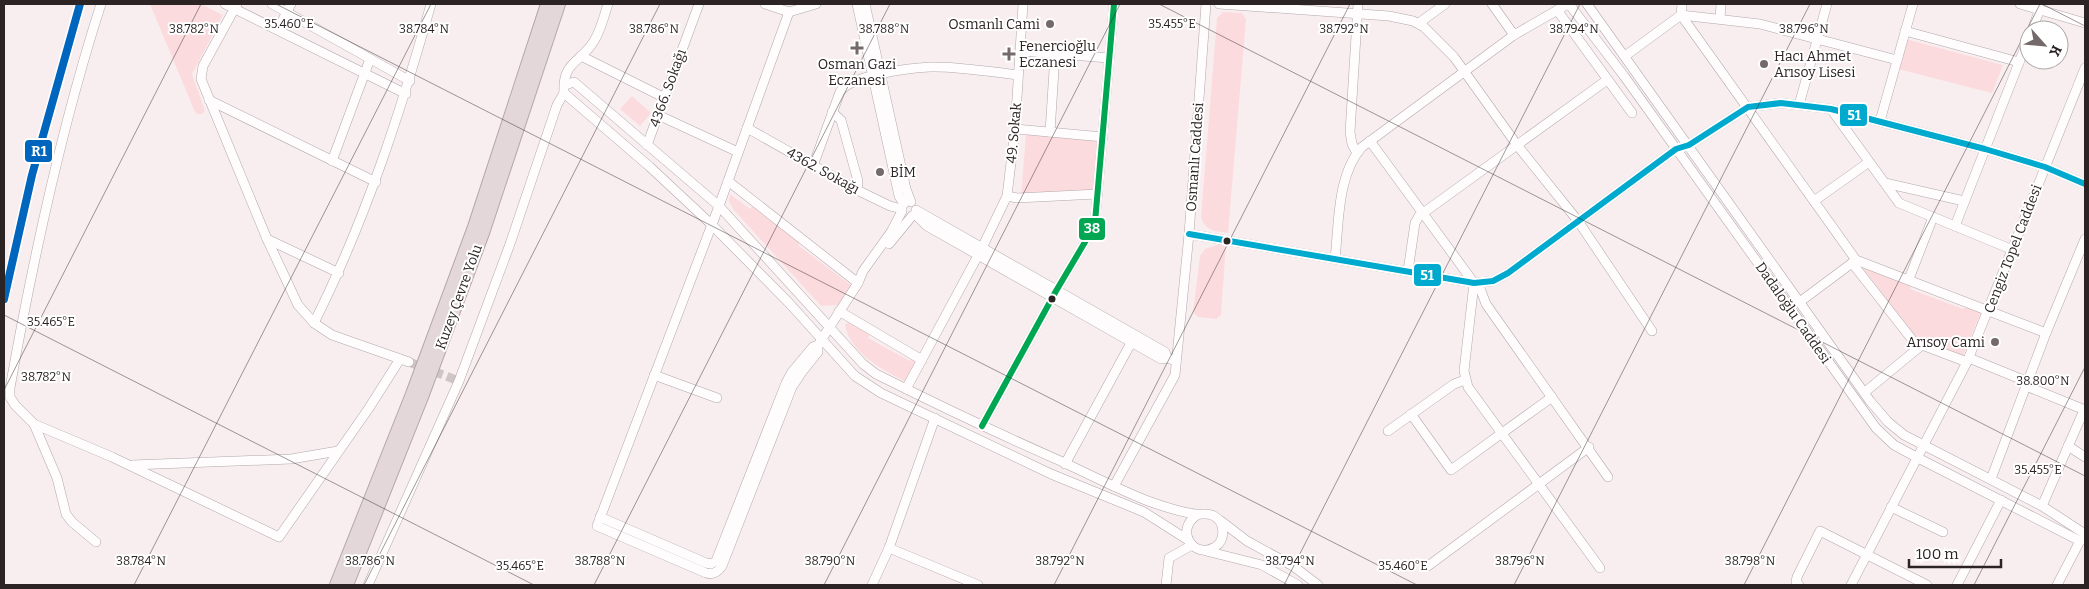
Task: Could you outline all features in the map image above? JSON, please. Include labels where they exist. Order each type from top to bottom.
[{"type":"highway","name":"Kuzey Çevre Yolu","points":[[336,585],[412,394],[474,227],[547,4]]},
{"type":"highway","name":"Kuzey Çevre Yolu","points":[[347,585],[422,397],[483,232],[559,4]]},
{"type":"street","points":[[101,4],[78,82],[46,212],[10,388],[10,396],[15,405],[34,424],[130,466],[279,536],[374,400],[400,359]]},
{"type":"street","points":[[225,4],[236,6],[406,94]]},
{"type":"street","points":[[272,4],[289,8],[370,59],[410,81]]},
{"type":"street","points":[[314,323],[339,273],[376,182],[406,94],[431,4]]},
{"type":"street","points":[[608,4],[595,39],[568,68],[565,76],[565,89],[711,224],[820,342],[861,381],[881,393],[1051,474],[1144,512],[1203,550],[1262,565],[1298,585]]},
{"type":"street","name":"4366. Sokağı","points":[[648,145],[699,4]]},
{"type":"street","points":[[765,4],[789,12]]},
{"type":"street","points":[[598,522],[719,206],[789,12],[799,7],[816,4]]},
{"type":"street","points":[[711,564],[717,559],[786,383],[813,347],[820,342],[858,283],[867,275],[909,209],[906,189],[857,4]]},
{"type":"street","points":[[865,4],[876,75]]},
{"type":"street","name":"49. Sokak","points":[[906,389],[1002,210],[1007,196],[1015,129],[1024,4]]},
{"type":"street","points":[[982,426],[1092,230],[1097,214],[1114,4]]},
{"type":"street","name":"Osmanlı Caddesi","points":[[1114,486],[1174,379],[1189,234],[1206,4]]},
{"type":"street","points":[[1219,4],[1399,18],[1419,24],[1429,30],[1464,72],[1517,145],[1578,221],[1652,330]]},
{"type":"street","points":[[1356,153],[1350,132],[1358,4]]},
{"type":"street","points":[[1419,24],[1445,4]]},
{"type":"street","points":[[1492,4],[1514,35]]},
{"type":"street","points":[[1335,258],[1344,180],[1356,153],[1514,35],[1568,4]]},
{"type":"street","name":"Dadaloğlu Caddesi","points":[[1568,4],[1676,149],[1876,428],[1894,445],[1918,458],[2001,500],[2083,538]]},
{"type":"street","name":"Dadaloğlu Caddesi","points":[[1587,4],[1864,392],[1888,422],[1925,446],[2042,506],[2083,538]]},
{"type":"street","points":[[1682,4],[1681,15],[1748,107],[1854,261],[1914,342],[1968,360],[2084,410],[2042,506]]},
{"type":"street","points":[[1720,19],[1721,4]]},
{"type":"street","points":[[1799,105],[1827,4]]},
{"type":"street","points":[[1880,121],[1913,4]]},
{"type":"street","points":[[2020,4],[2085,23]]},
{"type":"street","points":[[236,6],[202,70],[202,83],[267,239],[298,305],[314,323],[338,338],[409,362]]},
{"type":"street","points":[[278,29],[289,8]]},
{"type":"street","points":[[2036,20],[2040,9]]},
{"type":"street","points":[[1557,10],[1632,113]]},
{"type":"street","points":[[1625,56],[1681,15],[1760,24],[1897,60]]},
{"type":"street","points":[[1905,31],[2019,62],[1955,226]]},
{"type":"street","points":[[1020,51],[1109,58]]},
{"type":"street","points":[[1050,132],[1055,54]]},
{"type":"street","points":[[581,56],[664,98]]},
{"type":"street","points":[[332,160],[370,59]]},
{"type":"street","points":[[813,166],[832,112],[845,85],[876,75],[931,67],[1018,75]]},
{"type":"street","name":"Cengiz Topel Caddesi","points":[[1851,585],[1925,446],[1968,360],[1990,310],[2085,68]]},
{"type":"street","points":[[1408,272],[1415,223],[1423,213],[1607,80]]},
{"type":"street","points":[[368,585],[459,382],[510,244],[557,105],[565,89],[574,82],[719,206],[863,364],[876,374],[982,426],[1114,486],[1148,500],[1197,515],[1209,514],[1247,541],[1292,566],[1318,585]]},
{"type":"street","points":[[209,100],[376,182]]},
{"type":"street","points":[[1189,234],[1476,283],[1493,281],[1508,273],[1676,149],[1689,145],[1748,107],[1781,103],[1831,108],[1880,121],[2045,167],[2085,184]]},
{"type":"street","points":[[1831,108],[1899,203],[2013,250]]},
{"type":"street","points":[[832,112],[841,120],[858,181],[857,190]]},
{"type":"street","points":[[658,115],[738,152]]},
{"type":"street","name":"4362. Sokağı","points":[[747,128],[857,190],[890,206],[909,209],[1054,295]]},
{"type":"street","points":[[1015,129],[1103,137]]},
{"type":"street","points":[[1370,141],[1476,283],[1486,304],[1589,447],[1608,477]]},
{"type":"street","points":[[1814,201],[1869,162]]},
{"type":"street","points":[[728,181],[858,283]]},
{"type":"street","points":[[1884,183],[1964,201]]},
{"type":"street","points":[[1007,196],[1017,198],[1098,194]]},
{"type":"street","points":[[1908,279],[1933,217]]},
{"type":"street","points":[[267,239],[339,273]]},
{"type":"street","points":[[1991,479],[2046,333],[2084,245]]},
{"type":"street","points":[[1800,301],[1854,261]]},
{"type":"street","points":[[1854,261],[1908,279],[2046,333]]},
{"type":"street","points":[[1476,283],[1464,366],[1465,380],[1501,433],[1600,568]]},
{"type":"street","points":[[1054,295],[1161,359],[1167,358],[1176,361]]},
{"type":"street","points":[[1054,295],[1165,352],[1167,358]]},
{"type":"street","points":[[839,311],[922,360]]},
{"type":"street","points":[[598,522],[706,573],[716,573],[722,566],[792,387],[818,352],[820,342]]},
{"type":"street","points":[[1065,464],[1132,343]]},
{"type":"street","points":[[1864,392],[1922,345]]},
{"type":"street","points":[[654,375],[716,398]]},
{"type":"street","points":[[1388,431],[1454,384],[1465,380]]},
{"type":"street","points":[[1411,414],[1451,470],[1552,397]]},
{"type":"street","points":[[872,585],[889,548],[935,418]]},
{"type":"street","points":[[34,424],[57,478],[66,514],[72,522],[96,542]]},
{"type":"street","points":[[2068,446],[2085,457]]},
{"type":"street","points":[[1428,566],[1589,447]]},
{"type":"street","points":[[130,466],[297,459],[338,451]]},
{"type":"street","points":[[1957,585],[2001,500]]},
{"type":"street","points":[[1891,507],[1942,532]]},
{"type":"street","points":[[1190,543],[1186,529],[1188,523],[1197,515]]},
{"type":"street","points":[[1203,550],[1215,547],[1222,538],[1223,532],[1219,520]]},
{"type":"street","points":[[598,522],[711,564],[716,573]]},
{"type":"street","points":[[1799,585],[1796,582],[1796,577],[1820,531],[1927,585]]},
{"type":"street","points":[[2057,585],[2083,538]]},
{"type":"street","points":[[1166,585],[1169,558],[1190,543]]},
{"type":"street","points":[[889,548],[978,585]]},
{"type":"shaded area","points":[[150,4],[201,4],[223,15],[192,74],[205,111],[202,114],[195,112]]},
{"type":"shaded area","points":[[1223,12],[1242,13],[1246,19],[1228,233],[1208,228],[1201,217],[1217,18]]},
{"type":"shaded area","points":[[1906,39],[2003,65],[1992,93],[1898,69]]},
{"type":"shaded area","points":[[632,96],[651,113],[640,126],[620,109]]},
{"type":"shaded area","points":[[1026,134],[1104,141],[1101,186],[1088,192],[1021,197]]},
{"type":"shaded area","points":[[730,194],[750,209],[754,205],[801,241],[798,245],[852,286],[838,305],[821,306],[733,209],[729,201]]},
{"type":"shaded area","points":[[1219,244],[1226,244],[1221,315],[1216,319],[1198,317],[1193,312],[1200,256],[1205,249]]},
{"type":"shaded area","points":[[1862,267],[1912,285],[1910,289],[1963,309],[1968,306],[1981,312],[1963,356],[1915,336]]},
{"type":"shaded area","points":[[848,322],[870,334],[868,338],[910,361],[912,357],[922,362],[906,382],[878,366],[861,352],[848,335],[845,325]]},
{"type":"tunnel","points":[[409,362],[459,381]]},
{"type":"transit line","name":"R1","points":[[4,299],[32,175],[80,4]]},
{"type":"transit line","name":"38","points":[[982,426],[1095,222],[1114,4]]},
{"type":"transit line","name":"51","points":[[1189,234],[1474,283],[1493,281],[1508,273],[1676,149],[1689,145],[1748,107],[1781,103],[1831,109],[1985,149],[2045,167],[2085,184]]},
{"type":"place","name":"Osmanlı Cami","points":[[1050,24]]},
{"type":"place","name":"Osman Gazi Eczanesi","points":[[857,48]]},
{"type":"place","name":"Fenercioğlu Eczanesi","points":[[1009,54]]},
{"type":"place","name":"Hacı Ahmet Arısoy Lisesi","points":[[1764,64]]},
{"type":"place","name":"BİM","points":[[880,172]]},
{"type":"place","name":"Arısoy Cami","points":[[1995,342]]}]
